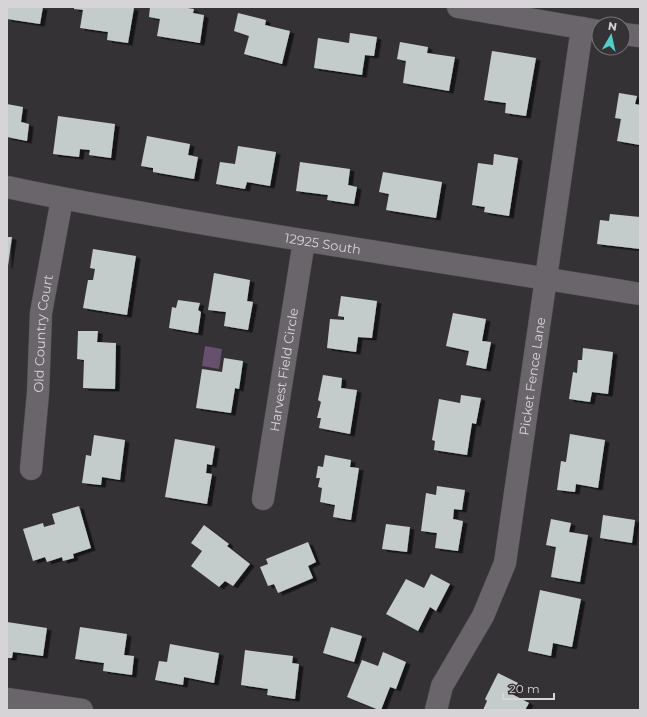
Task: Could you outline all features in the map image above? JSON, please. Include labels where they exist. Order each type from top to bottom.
[{"type":"street","points":[[458,7],[590,29]]},
{"type":"street","name":"Picket Fence Lane","points":[[436,710],[442,686],[483,616],[505,563],[545,278],[590,29]]},
{"type":"street","name":"12925 South","points":[[7,187],[62,199],[304,241],[640,294]]},
{"type":"street","name":"Old Country Court","points":[[31,468],[38,393],[41,313],[62,199]]},
{"type":"street","name":"Harvest Field Circle","points":[[263,499],[304,241]]},
{"type":"street","points":[[7,699],[82,710]]},
{"type":"shaded area","points":[[205,346],[222,349],[219,369],[202,366]]},
{"type":"building","points":[[7,7],[43,7],[40,24],[7,19]]},
{"type":"building","points":[[74,7],[134,8],[128,43],[107,40],[108,32],[80,28],[83,10],[74,9]]},
{"type":"building","points":[[150,7],[181,7],[194,9],[193,13],[204,15],[200,43],[157,36],[160,19],[149,17]]},
{"type":"building","points":[[238,13],[266,20],[265,25],[290,31],[282,64],[244,54],[249,36],[234,31]]},
{"type":"building","points":[[350,33],[377,37],[374,56],[365,55],[362,75],[314,68],[318,38],[349,43]]},
{"type":"building","points":[[400,42],[428,47],[427,53],[455,57],[449,91],[403,83],[406,61],[397,59]]},
{"type":"building","points":[[492,51],[536,58],[526,116],[505,113],[506,103],[484,100]]},
{"type":"building","points":[[619,93],[637,96],[635,104],[640,105],[640,145],[617,141],[621,119],[615,118]]},
{"type":"building","points":[[7,104],[23,107],[21,122],[29,124],[27,141],[7,137]]},
{"type":"building","points":[[58,116],[115,124],[111,158],[89,155],[90,150],[80,149],[79,157],[53,154]]},
{"type":"building","points":[[147,136],[190,144],[188,155],[198,157],[194,179],[153,172],[153,168],[141,166]]},
{"type":"building","points":[[238,146],[276,152],[270,186],[247,182],[245,189],[216,184],[220,162],[235,164]]},
{"type":"building","points":[[494,154],[518,158],[509,216],[484,212],[485,207],[472,205],[478,163],[493,165]]},
{"type":"building","points":[[300,162],[350,169],[348,185],[357,187],[354,204],[327,200],[328,195],[296,191]]},
{"type":"building","points":[[383,172],[442,182],[436,218],[386,210],[389,194],[379,192]]},
{"type":"building","points":[[610,214],[640,217],[640,249],[597,244],[600,220],[609,221]]},
{"type":"building","points":[[7,237],[12,237],[8,266],[7,266]]},
{"type":"building","points":[[93,249],[136,256],[127,315],[83,308],[88,280],[93,280],[95,269],[90,268]]},
{"type":"building","points":[[214,273],[250,280],[247,301],[253,302],[248,330],[224,326],[226,312],[208,310]]},
{"type":"building","points":[[341,296],[377,301],[372,338],[358,337],[356,352],[327,348],[330,319],[344,320],[344,317],[338,316]]},
{"type":"building","points":[[178,300],[200,303],[198,310],[201,312],[198,333],[169,328],[172,307],[176,308]]},
{"type":"building","points":[[453,313],[486,319],[482,341],[491,342],[486,369],[466,365],[469,351],[446,346]]},
{"type":"building","points":[[78,331],[98,331],[97,342],[116,343],[115,389],[83,388],[84,360],[77,359]]},
{"type":"building","points":[[583,348],[613,352],[608,394],[592,392],[590,402],[569,399],[573,372],[577,373],[578,360],[582,360]]},
{"type":"building","points":[[224,358],[243,361],[239,389],[235,388],[231,413],[196,408],[202,369],[222,372]]},
{"type":"building","points":[[323,375],[342,378],[341,388],[357,390],[350,434],[319,428],[321,418],[317,418],[321,402],[318,400]]},
{"type":"building","points":[[461,395],[481,398],[476,424],[472,423],[467,455],[434,450],[435,441],[432,440],[439,399],[460,403]]},
{"type":"building","points":[[570,434],[605,440],[598,488],[576,484],[575,492],[557,490],[561,461],[566,462]]},
{"type":"building","points":[[94,435],[125,440],[120,480],[102,477],[101,485],[82,483],[86,455],[91,456]]},
{"type":"building","points":[[175,439],[215,446],[212,465],[207,464],[206,473],[212,474],[207,504],[165,497]]},
{"type":"building","points":[[325,455],[351,460],[350,467],[359,468],[351,520],[333,517],[335,505],[320,502],[322,488],[318,487],[320,478],[316,478],[318,466],[323,467]]},
{"type":"building","points":[[437,486],[465,490],[462,510],[454,509],[453,519],[463,521],[458,551],[435,548],[437,533],[421,531],[426,493],[436,495]]},
{"type":"building","points":[[79,506],[91,548],[73,554],[74,558],[63,561],[62,557],[47,562],[45,557],[33,561],[23,529],[43,523],[44,527],[55,524],[52,514]]},
{"type":"building","points":[[603,515],[635,520],[632,543],[600,538]]},
{"type":"building","points":[[551,519],[571,523],[569,532],[588,535],[580,582],[551,577],[556,547],[546,545]]},
{"type":"building","points":[[386,524],[410,527],[407,552],[382,549]]},
{"type":"building","points":[[204,525],[229,544],[227,546],[250,564],[233,586],[225,581],[219,587],[191,566],[202,551],[191,543]]},
{"type":"building","points":[[308,542],[316,562],[308,566],[313,578],[278,593],[274,584],[268,586],[260,567],[268,564],[266,559]]},
{"type":"building","points":[[431,574],[450,584],[436,611],[430,607],[418,631],[386,614],[406,579],[424,588]]},
{"type":"building","points":[[540,590],[581,599],[572,647],[553,643],[551,656],[528,651]]},
{"type":"building","points":[[7,622],[47,628],[43,656],[13,652],[12,658],[7,658]]},
{"type":"building","points":[[80,627],[127,634],[124,655],[134,656],[132,675],[103,671],[104,663],[75,659]]},
{"type":"building","points":[[331,627],[362,636],[354,662],[323,653]]},
{"type":"building","points":[[170,644],[219,653],[214,683],[184,677],[183,685],[155,680],[159,661],[167,662]]},
{"type":"building","points":[[245,650],[293,656],[292,663],[299,664],[295,699],[267,695],[268,689],[241,685]]},
{"type":"building","points":[[383,652],[406,662],[396,689],[390,687],[381,710],[379,710],[347,697],[362,660],[378,666]]},
{"type":"building","points":[[498,673],[518,683],[512,694],[529,703],[525,710],[483,710],[487,701],[485,699]]}]
